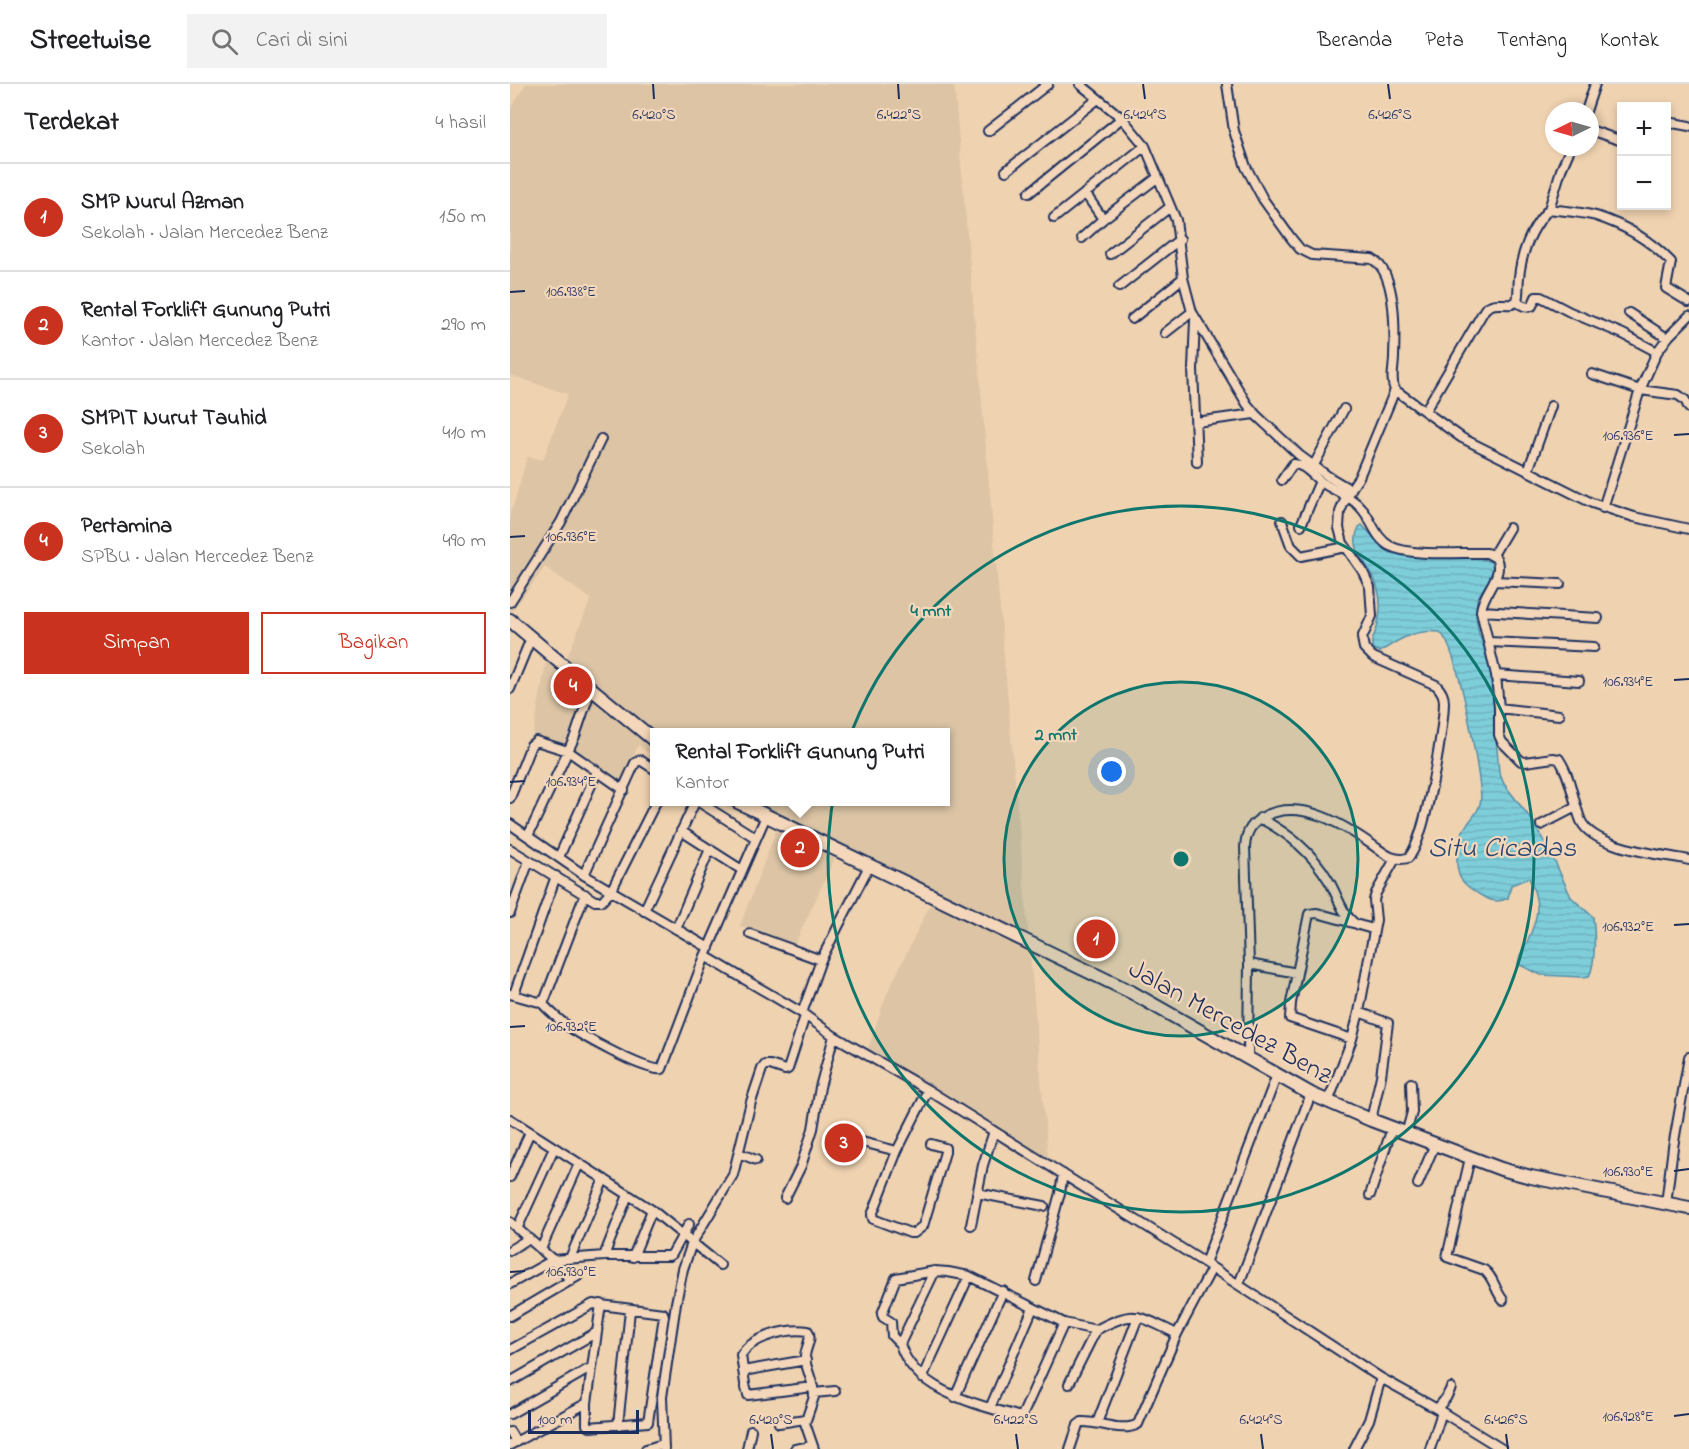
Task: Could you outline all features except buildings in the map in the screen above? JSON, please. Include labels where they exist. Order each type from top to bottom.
[{"type":"main road","points":[[510,620],[650,737]]},
{"type":"main road","name":"Jalan Mercedez Benz","points":[[747,806],[1131,992],[1328,1102],[1470,1158],[1531,1178],[1689,1208]]},
{"type":"street","points":[[988,131],[1048,84]]},
{"type":"street","points":[[1080,84],[1122,118],[1144,146],[1176,220],[1183,278],[1193,315],[1197,462]]},
{"type":"street","points":[[1227,84],[1234,131],[1246,167],[1263,199],[1300,249],[1312,255],[1372,259],[1379,262],[1383,268],[1390,288],[1394,352],[1392,383],[1395,390],[1462,438],[1603,508],[1689,528]]},
{"type":"street","points":[[1589,102],[1595,84]]},
{"type":"street","points":[[1006,171],[1098,99]]},
{"type":"street","points":[[1029,193],[1122,118]]},
{"type":"street","points":[[1671,124],[1689,126]]},
{"type":"street","points":[[1599,133],[1617,139]]},
{"type":"street","points":[[1054,218],[1144,146]]},
{"type":"street","points":[[1567,156],[1549,209],[1525,246],[1519,274],[1517,301],[1520,305],[1529,307],[1532,306],[1536,297],[1541,297],[1657,352]]},
{"type":"street","points":[[1082,238],[1157,178]]},
{"type":"street","points":[[1085,193],[1103,219]]},
{"type":"street","points":[[1110,254],[1170,207]]},
{"type":"street","points":[[1549,209],[1595,216],[1631,230],[1645,239],[1671,262],[1666,288],[1689,302]]},
{"type":"street","points":[[1119,287],[1180,239]]},
{"type":"street","points":[[1132,319],[1183,278]]},
{"type":"street","points":[[1425,411],[1485,309],[1490,304],[1512,304],[1517,301]]},
{"type":"street","points":[[1629,313],[1667,338]]},
{"type":"street","points":[[1165,333],[1193,315]]},
{"type":"street","points":[[1193,315],[1254,414],[1299,455],[1349,493],[1389,546],[1419,552],[1493,555],[1498,561],[1495,580],[1482,601],[1481,611],[1496,675],[1499,735],[1502,742],[1525,762],[1559,759],[1585,827],[1618,846],[1689,860]]},
{"type":"street","points":[[1603,508],[1640,390],[1657,352],[1667,338],[1689,316]]},
{"type":"street","points":[[1592,374],[1640,390],[1678,395],[1685,400],[1689,408]]},
{"type":"street","points":[[1248,1059],[1249,964],[1245,847],[1247,833],[1253,824],[1260,818],[1279,811],[1304,810],[1358,836],[1395,859],[1404,860],[1412,855],[1424,824],[1439,747],[1444,701],[1436,685],[1373,657],[1364,648],[1362,638],[1372,616],[1372,596],[1367,579],[1340,536],[1340,512],[1366,460],[1395,390]]},
{"type":"street","points":[[1528,471],[1551,406]]},
{"type":"street","points":[[1314,465],[1344,409]]},
{"type":"street","points":[[1196,422],[1254,414]]},
{"type":"street","points":[[510,602],[561,522],[601,438]]},
{"type":"street","points":[[1282,480],[1294,463],[1308,470],[1320,482],[1349,493]]},
{"type":"street","points":[[1301,525],[1320,482]]},
{"type":"street","points":[[1282,521],[1291,546],[1301,556],[1346,547]]},
{"type":"street","points":[[1493,555],[1509,528]]},
{"type":"street","points":[[1495,580],[1560,584]]},
{"type":"street","points":[[1481,611],[1598,618]]},
{"type":"street","points":[[510,688],[531,638]]},
{"type":"street","points":[[1489,642],[1594,647]]},
{"type":"street","points":[[1496,675],[1579,681]]},
{"type":"street","points":[[528,836],[568,751],[591,688]]},
{"type":"street","points":[[1499,708],[1559,715]]},
{"type":"street","points":[[510,798],[532,743],[538,741],[568,751],[624,790]]},
{"type":"street","points":[[584,875],[637,761],[643,761],[650,766]]},
{"type":"street","points":[[559,857],[597,772]]},
{"type":"street","points":[[510,849],[599,902],[604,900],[611,891],[654,806]]},
{"type":"street","points":[[644,910],[694,806]]},
{"type":"street","points":[[705,806],[756,838]]},
{"type":"street","points":[[1541,825],[1576,807]]},
{"type":"street","points":[[556,876],[512,994],[541,1002],[563,1023],[615,1053],[657,1070],[662,1069],[707,952],[766,816]]},
{"type":"street","points":[[1260,818],[1291,836],[1307,852],[1328,880],[1343,909],[1356,924]]},
{"type":"street","points":[[510,824],[584,875],[676,929],[834,1036],[928,1090],[1239,1284],[1381,1378],[1440,1410],[1502,1449]]},
{"type":"street","points":[[681,831],[742,870]]},
{"type":"street","points":[[676,929],[710,849]]},
{"type":"street","points":[[1328,1102],[1352,1039],[1359,1011],[1374,930],[1376,892],[1395,859]]},
{"type":"street","points":[[510,913],[529,861]]},
{"type":"street","points":[[646,1449],[663,1446],[662,1397],[676,1303],[683,1269],[692,1243],[733,1175],[751,1102],[762,1069],[765,1065],[785,1070],[788,1068],[821,960],[868,866]]},
{"type":"street","points":[[541,1002],[545,999],[585,894]]},
{"type":"street","points":[[1352,1039],[1290,1018],[1297,973],[1309,914],[1317,913],[1374,930]]},
{"type":"street","points":[[750,934],[821,960]]},
{"type":"street","points":[[1249,964],[1297,973]]},
{"type":"street","points":[[1359,1011],[1388,1023],[1381,1076],[1371,1120]]},
{"type":"street","points":[[785,1198],[801,1166],[813,1130],[820,1087],[834,1036]]},
{"type":"street","points":[[1666,1204],[1689,1058]]},
{"type":"street","points":[[1205,1263],[1277,1075]]},
{"type":"street","points":[[1406,1134],[1412,1113],[1411,1083]]},
{"type":"street","points":[[928,1090],[897,1152],[872,1218],[910,1233],[914,1233],[925,1221],[945,1152],[945,1148],[931,1144]]},
{"type":"street","points":[[1239,1284],[1311,1094]]},
{"type":"street","points":[[510,1119],[652,1210],[720,1265]]},
{"type":"street","points":[[1370,1195],[1392,1128]]},
{"type":"street","points":[[970,1225],[994,1131]]},
{"type":"street","points":[[510,1177],[530,1132]]},
{"type":"street","points":[[858,1141],[897,1152]]},
{"type":"street","points":[[1419,1184],[1435,1144]]},
{"type":"street","points":[[518,1229],[554,1148]]},
{"type":"street","points":[[739,1153],[756,1160]]},
{"type":"street","points":[[1470,1158],[1447,1257],[1484,1269],[1489,1273],[1503,1300]]},
{"type":"street","points":[[541,1249],[579,1164]]},
{"type":"street","points":[[1036,1281],[1063,1174]]},
{"type":"street","points":[[570,1258],[604,1179]]},
{"type":"street","points":[[977,1193],[1044,1206]]},
{"type":"street","points":[[604,1256],[628,1195]]},
{"type":"street","points":[[633,1257],[652,1210]]},
{"type":"street","points":[[510,1222],[574,1279],[510,1316]]},
{"type":"street","points":[[510,1284],[553,1260],[604,1256],[670,1255],[689,1224]]},
{"type":"street","points":[[510,1250],[528,1239]]},
{"type":"street","points":[[1070,1449],[1078,1425],[1082,1422],[1125,1427],[1138,1424],[1177,1334],[1212,1268]]},
{"type":"street","points":[[900,1344],[935,1271]]},
{"type":"street","points":[[1064,1323],[1022,1418],[955,1396],[922,1378],[900,1344],[892,1336],[891,1322],[882,1314],[894,1281],[900,1276],[935,1271],[969,1276],[1064,1323],[1096,1330]]},
{"type":"street","points":[[922,1378],[969,1276]]},
{"type":"street","points":[[955,1396],[1003,1291]]},
{"type":"street","points":[[510,1350],[584,1308],[601,1304],[630,1310],[660,1312],[664,1316],[649,1420],[646,1422],[588,1426],[587,1403],[601,1304]]},
{"type":"street","points":[[990,1408],[1033,1308]]},
{"type":"street","points":[[618,1425],[630,1310]]},
{"type":"street","points":[[1069,1384],[1096,1330],[1116,1319],[1138,1317],[1177,1334]]},
{"type":"street","points":[[1097,1423],[1138,1317]]},
{"type":"street","points":[[795,1449],[813,1448],[806,1431],[805,1419],[812,1404],[814,1390],[806,1360],[810,1336],[808,1330],[760,1338],[748,1345],[741,1355],[747,1394],[751,1396],[814,1390],[835,1391]]},
{"type":"street","points":[[510,1382],[597,1332]]},
{"type":"street","points":[[742,1371],[806,1360]]},
{"type":"street","points":[[510,1414],[592,1366]]},
{"type":"street","points":[[1354,1449],[1369,1420],[1381,1378]]},
{"type":"street","points":[[1430,1449],[1440,1410],[1451,1388]]},
{"type":"street","points":[[510,1432],[513,1444],[587,1403]]},
{"type":"street","points":[[779,1423],[805,1419]]},
{"type":"street","points":[[747,1449],[751,1430]]},
{"type":"shaded area","points":[[526,84],[954,84],[1048,1159],[1002,1135],[943,1093],[868,1049],[886,996],[931,903],[837,853],[793,948],[740,926],[777,828],[724,806],[950,806],[950,728],[650,728],[650,754],[638,745],[620,786],[573,749],[533,736],[549,646],[566,660],[591,599],[545,567],[512,611],[510,610],[510,512],[527,457],[543,460],[568,394],[510,375],[510,110]]},
{"type":"water","name":"Situ Cicadas","points":[[1362,525],[1377,541],[1407,555],[1429,558],[1476,557],[1491,562],[1494,567],[1492,575],[1477,599],[1476,616],[1479,634],[1490,663],[1499,772],[1504,784],[1534,823],[1571,897],[1593,917],[1594,955],[1589,976],[1541,975],[1518,964],[1534,925],[1537,910],[1529,878],[1511,885],[1508,898],[1498,901],[1479,894],[1461,879],[1457,861],[1460,840],[1464,829],[1481,802],[1481,797],[1461,684],[1447,643],[1440,632],[1423,632],[1408,636],[1380,652],[1373,649],[1372,642],[1379,618],[1380,600],[1374,578],[1361,557],[1356,543],[1356,535]]},
{"type":"place","name":"Pertamina","points":[[573,686]]},
{"type":"place","name":"Rental Forklift Gunung Putri","points":[[800,848]]},
{"type":"place","name":"SMP Nurul Azman","points":[[1096,939]]},
{"type":"place","name":"SMPIT Nurut Tauhid","points":[[844,1143]]}]
